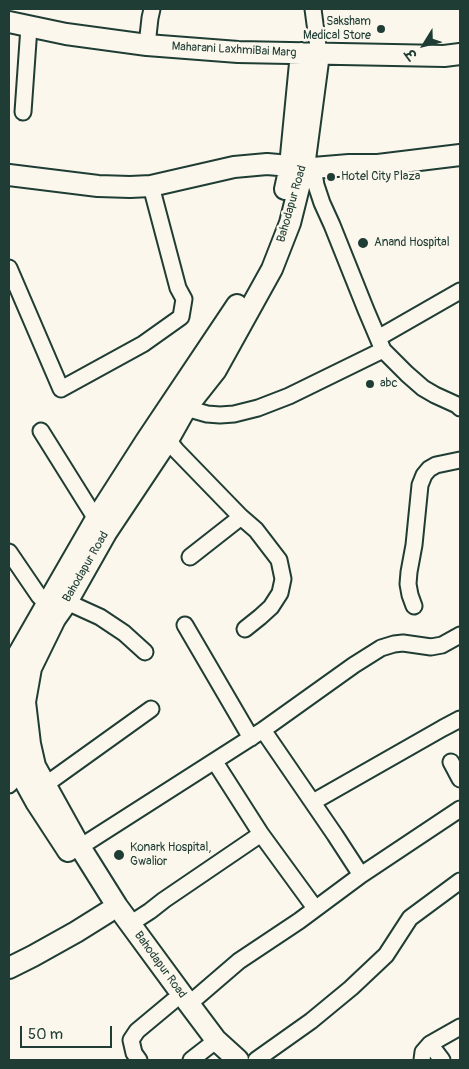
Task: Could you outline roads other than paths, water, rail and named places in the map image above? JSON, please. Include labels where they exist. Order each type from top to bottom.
[{"type":"main road","name":"Maharani LaxhmiBai Marg","points":[[9,22],[66,34],[147,45],[238,52],[444,56],[460,54]]},
{"type":"main road","points":[[9,700],[12,659],[47,604],[96,519],[258,273],[279,217],[302,167],[310,54]]},
{"type":"main road","points":[[9,176],[98,186],[130,187],[151,186],[234,167],[267,164],[302,167],[378,165],[460,155]]},
{"type":"main road","name":"Bahodapur Road","points":[[238,1060],[216,1040],[181,1002],[80,847],[35,766],[30,744],[25,702],[31,668],[55,619],[67,602],[106,533],[168,440],[186,408],[216,370],[272,269],[290,223],[302,167]]},
{"type":"main road","points":[[9,712],[13,739],[14,779],[36,802],[108,912],[181,1002],[215,1053]]},
{"type":"main road","points":[[9,968],[68,937],[108,912]]},
{"type":"street","points":[[147,45],[152,9]]},
{"type":"street","points":[[310,54],[313,9]]},
{"type":"street","points":[[23,112],[29,27]]},
{"type":"street","points":[[302,167],[316,185],[380,344],[407,374],[423,388],[460,408]]},
{"type":"street","points":[[9,268],[61,389],[143,344],[181,317],[184,299],[178,288],[151,186]]},
{"type":"street","points":[[186,408],[207,414],[234,414],[258,408],[289,396],[380,344],[460,291]]},
{"type":"street","points":[[42,430],[96,519]]},
{"type":"street","points":[[168,440],[256,530],[279,560],[283,579],[280,593],[272,607],[244,628]]},
{"type":"street","points":[[414,606],[408,584],[420,485],[429,469],[436,465],[460,460]]},
{"type":"street","points":[[190,557],[241,516]]},
{"type":"street","points":[[9,552],[39,596],[47,604]]},
{"type":"street","points":[[67,602],[108,622],[124,633],[145,652]]},
{"type":"street","points":[[184,625],[257,734],[313,802],[360,875]]},
{"type":"street","points":[[80,847],[257,734],[381,648],[404,643],[431,647],[442,645],[460,635]]},
{"type":"street","points":[[45,785],[151,710]]},
{"type":"street","points":[[313,802],[460,720]]},
{"type":"street","points":[[214,762],[315,908]]},
{"type":"street","points":[[451,762],[460,779]]},
{"type":"street","points":[[139,1060],[134,1053],[131,1040],[138,1031],[299,921],[360,875],[460,808]]},
{"type":"street","points":[[130,924],[262,834]]},
{"type":"street","points":[[256,1060],[311,1021],[351,988],[386,955],[410,918],[460,881]]},
{"type":"street","points":[[422,1060],[423,1052],[430,1044],[460,1027]]},
{"type":"street","points":[[430,1044],[442,1060]]},
{"type":"street","points":[[191,1060],[215,1053]]},
{"type":"place","name":"Saksham Medical Store","points":[[381,29]]},
{"type":"place","name":"Hotel City Plaza","points":[[331,177]]},
{"type":"place","name":"Anand Hospital","points":[[363,243]]},
{"type":"place","name":"abc","points":[[370,384]]},
{"type":"place","name":"Konark Hospital, Gwalior","points":[[119,855]]}]
